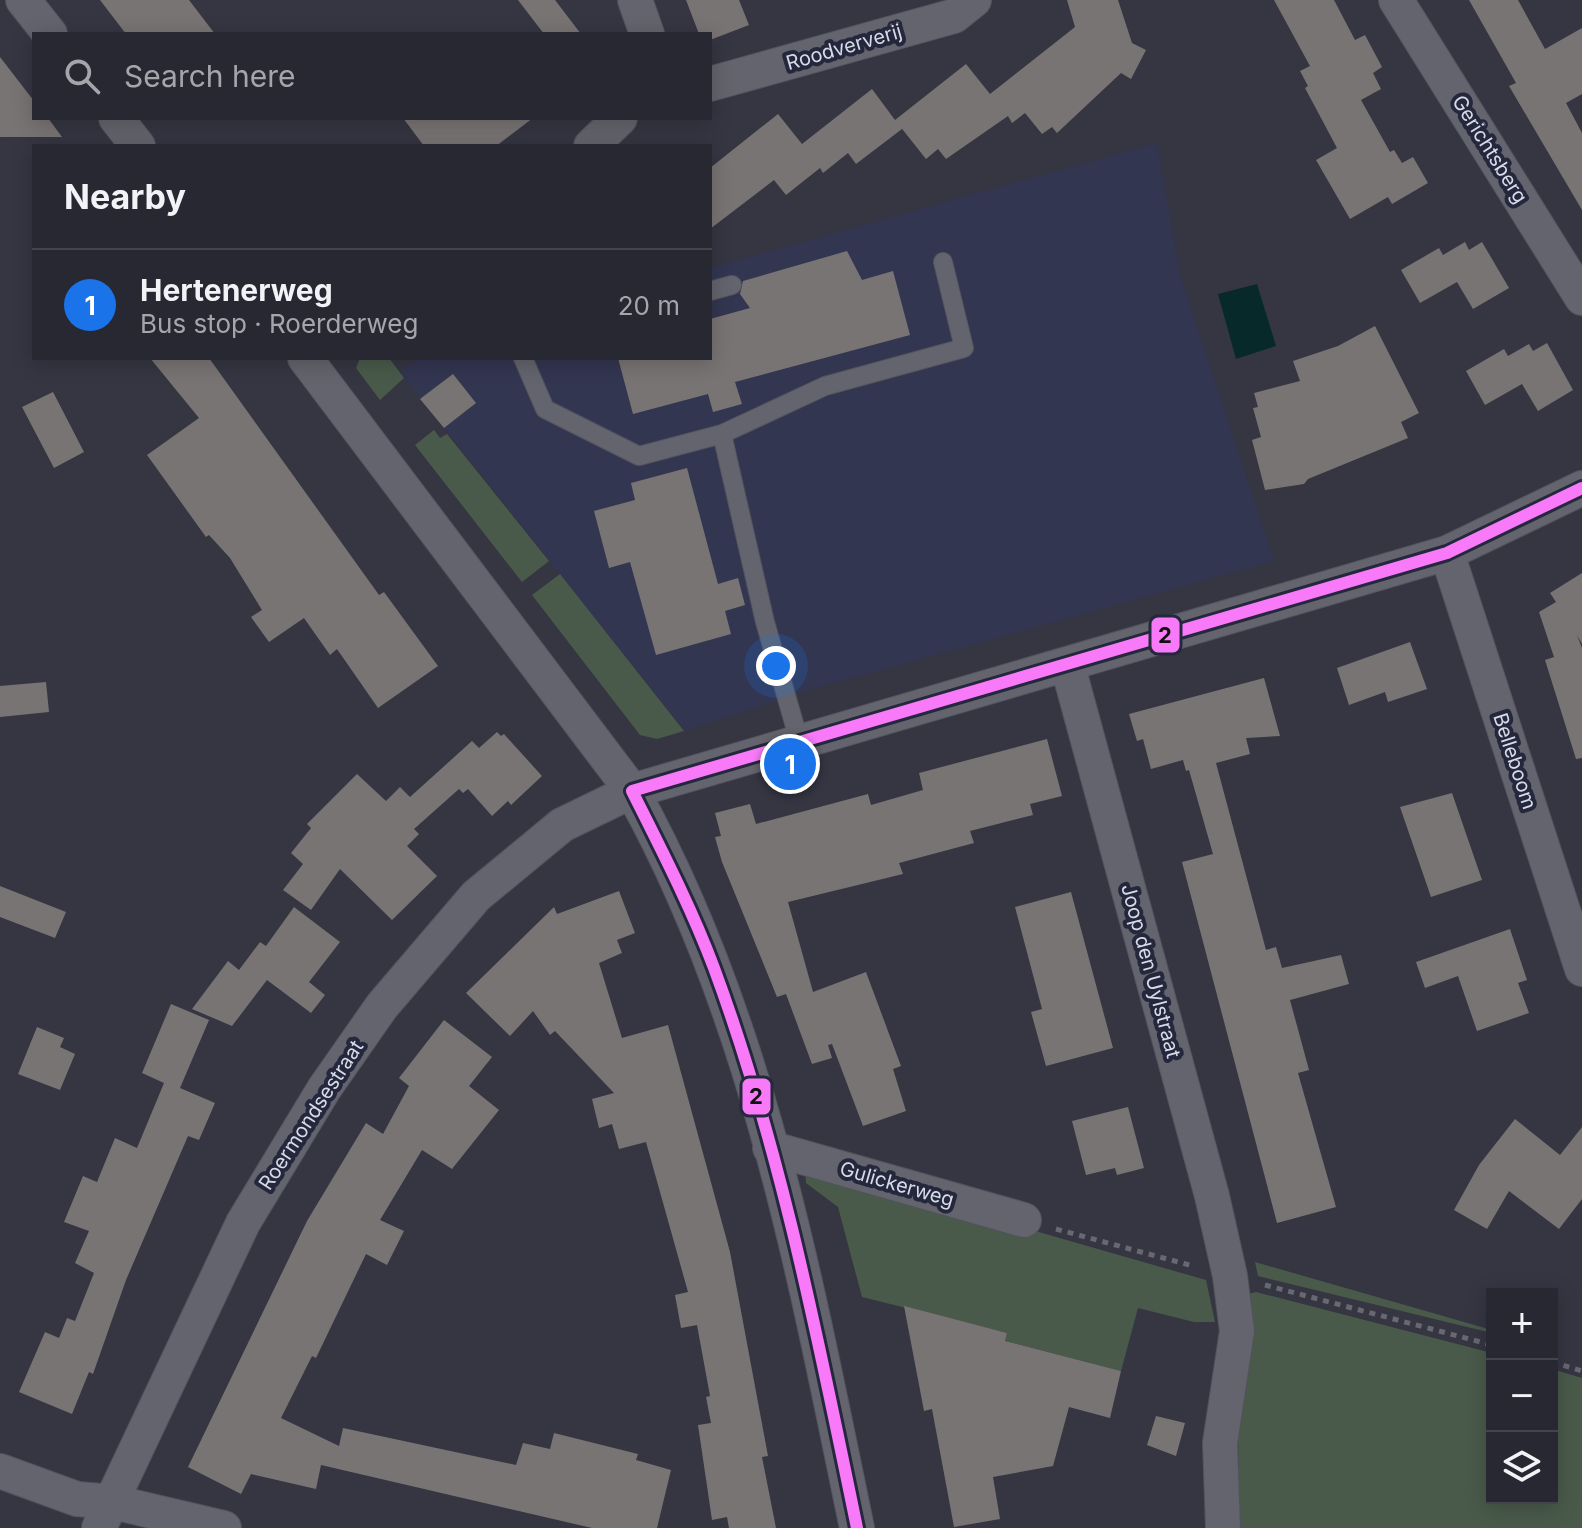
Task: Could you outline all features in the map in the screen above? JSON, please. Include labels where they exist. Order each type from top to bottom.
[{"type":"street","points":[[23,0],[48,32]]},
{"type":"street","points":[[635,0],[646,32]]},
{"type":"street","name":"Roodververij","points":[[712,83],[954,16],[974,0]]},
{"type":"street","name":"Gerichtsberg","points":[[1396,0],[1582,298]]},
{"type":"street","points":[[118,120],[136,144]]},
{"type":"street","points":[[593,144],[618,120]]},
{"type":"street","points":[[310,360],[632,791],[665,851],[752,1073],[823,1367],[857,1528]]},
{"type":"street","name":"Roermondsestraat","points":[[106,1515],[243,1223],[324,1089],[382,1006],[476,896],[562,825],[632,791],[1068,667],[1447,553],[1582,488]]},
{"type":"street","name":"Belleboom","points":[[1447,553],[1582,969]]},
{"type":"street","name":"Joop den Uylstraat","points":[[1068,667],[1212,1196],[1230,1276],[1237,1331],[1220,1443],[1223,1528]]},
{"type":"street","name":"Gulickerweg","points":[[770,1148],[1024,1220]]},
{"type":"street","points":[[0,1471],[77,1499],[106,1515],[224,1528]]},
{"type":"lane","points":[[524,360],[545,409],[639,456],[722,434],[825,386],[964,348],[943,262]]},
{"type":"lane","points":[[712,290],[732,285]]},
{"type":"lane","points":[[722,434],[765,622],[800,744]]},
{"type":"path","points":[[1558,1364],[1582,1371]]},
{"type":"shaded area","points":[[1157,143],[1180,274],[1274,561],[816,688],[684,731],[400,372],[416,360],[712,360],[712,267]]},
{"type":"shaded area","points":[[1257,284],[1276,346],[1236,359],[1218,294]]},
{"type":"shaded area","points":[[359,360],[390,360],[404,378],[380,400],[356,368]]},
{"type":"shaded area","points":[[434,430],[440,438],[447,434],[549,561],[522,582],[415,445]]},
{"type":"shaded area","points":[[560,574],[684,731],[657,739],[640,735],[532,595]]},
{"type":"shaded area","points":[[805,1165],[1206,1280],[1215,1322],[1194,1322],[1138,1308],[1121,1371],[1005,1341],[1007,1333],[862,1297],[838,1207],[806,1183]]},
{"type":"shaded area","points":[[1255,1262],[1486,1328],[1486,1332],[1258,1276]]},
{"type":"shaded area","points":[[1256,1292],[1486,1351],[1486,1504],[1558,1504],[1558,1371],[1582,1378],[1582,1528],[1239,1528],[1238,1438],[1250,1353],[1248,1294]]},
{"type":"building","points":[[100,0],[189,0],[213,32],[124,32]]},
{"type":"building","points":[[518,0],[555,0],[579,32],[542,32]]},
{"type":"building","points":[[686,0],[739,0],[749,25],[712,39],[712,32],[698,32]]},
{"type":"building","points":[[1067,0],[1118,0],[1132,43],[1146,50],[1131,79],[1121,73],[1057,133],[1052,127],[1042,134],[1025,113],[1012,123],[1008,116],[946,159],[938,149],[926,159],[899,125],[902,129],[856,164],[848,153],[823,173],[820,168],[786,195],[774,180],[712,227],[712,166],[778,114],[802,144],[872,89],[895,120],[966,64],[990,94],[1075,27]]},
{"type":"building","points":[[1274,0],[1334,0],[1355,40],[1365,35],[1382,67],[1373,73],[1381,89],[1361,100],[1390,152],[1394,150],[1402,163],[1413,157],[1428,183],[1392,204],[1388,197],[1350,219],[1316,160],[1337,148],[1305,88],[1308,86],[1300,71],[1310,66]]},
{"type":"building","points":[[1469,0],[1518,0],[1545,49],[1582,28],[1582,94],[1566,103],[1582,133],[1582,210],[1509,86],[1516,83]]},
{"type":"building","points":[[0,57],[32,98],[32,120],[49,120],[62,137],[0,137]]},
{"type":"building","points":[[404,120],[530,120],[499,144],[422,144]]},
{"type":"building","points":[[1465,242],[1469,250],[1482,242],[1509,288],[1473,309],[1457,282],[1420,303],[1401,270],[1439,248],[1443,255]]},
{"type":"building","points":[[847,251],[862,280],[893,271],[910,335],[735,382],[742,404],[713,412],[708,394],[633,414],[619,360],[712,360],[712,318],[750,308],[740,294],[743,281]]},
{"type":"building","points":[[1375,326],[1419,413],[1401,422],[1408,438],[1308,479],[1304,484],[1265,490],[1252,440],[1261,437],[1253,408],[1258,407],[1254,393],[1300,381],[1293,361],[1338,346]]},
{"type":"building","points":[[1547,343],[1573,390],[1538,411],[1522,384],[1485,405],[1466,371],[1504,349],[1508,356],[1529,344],[1533,351]]},
{"type":"building","points":[[152,360],[210,360],[379,595],[384,592],[438,666],[378,708],[337,649],[330,655],[304,618],[269,642],[251,617],[262,610],[230,558],[209,535],[206,537],[147,455],[199,418]]},
{"type":"building","points":[[453,374],[476,403],[444,428],[420,399]]},
{"type":"building","points":[[53,392],[84,452],[54,468],[22,407]]},
{"type":"building","points":[[687,468],[718,584],[738,578],[745,605],[725,611],[731,634],[656,655],[630,562],[609,568],[594,511],[635,500],[631,483]]},
{"type":"building","points":[[1582,573],[1582,644],[1577,635],[1582,648],[1582,758],[1576,759],[1545,660],[1554,657],[1539,612],[1556,602],[1550,593]]},
{"type":"building","points":[[1410,642],[1427,689],[1388,702],[1385,692],[1349,705],[1337,668]]},
{"type":"building","points":[[1264,678],[1280,736],[1246,738],[1250,754],[1216,763],[1266,950],[1276,947],[1282,968],[1341,955],[1349,984],[1290,1000],[1309,1070],[1298,1073],[1336,1207],[1277,1223],[1182,862],[1213,854],[1189,770],[1186,771],[1183,760],[1151,769],[1143,739],[1137,741],[1129,714]]},
{"type":"building","points":[[46,682],[49,712],[0,717],[0,686]]},
{"type":"building","points":[[497,732],[501,736],[504,734],[542,776],[511,805],[508,801],[492,816],[468,789],[463,793],[459,789],[414,829],[419,834],[407,846],[437,876],[392,920],[340,869],[311,910],[283,890],[303,864],[291,853],[311,828],[307,824],[357,774],[386,801],[400,787],[410,797],[472,741],[479,748]]},
{"type":"building","points":[[1047,739],[1062,796],[1030,804],[1033,815],[970,831],[974,843],[899,863],[903,874],[788,902],[813,992],[866,972],[901,1066],[893,1069],[906,1111],[863,1126],[832,1044],[828,1045],[832,1058],[812,1064],[786,994],[777,997],[722,862],[715,837],[721,836],[715,813],[750,804],[756,824],[868,794],[871,805],[923,790],[919,773]]},
{"type":"building","points":[[1452,793],[1482,880],[1431,897],[1400,807]]},
{"type":"building","points":[[0,886],[66,912],[55,938],[0,917]]},
{"type":"building","points":[[619,891],[635,933],[617,940],[622,953],[599,963],[622,1038],[668,1025],[730,1252],[768,1456],[762,1457],[776,1528],[729,1528],[727,1517],[712,1520],[698,1425],[711,1423],[706,1397],[710,1396],[697,1325],[681,1328],[675,1295],[688,1292],[646,1142],[619,1149],[612,1124],[599,1128],[592,1099],[614,1093],[555,1031],[550,1035],[533,1011],[510,1036],[466,993],[554,907],[557,914]]},
{"type":"building","points":[[1071,892],[1113,1048],[1046,1066],[1031,1012],[1042,1009],[1015,907]]},
{"type":"building","points":[[294,907],[340,942],[309,982],[325,995],[311,1013],[267,980],[232,1026],[192,1009],[228,961],[239,970],[260,942],[266,946]]},
{"type":"building","points":[[1510,929],[1527,980],[1518,983],[1529,1013],[1477,1031],[1458,976],[1425,988],[1416,962]]},
{"type":"building","points":[[171,1004],[209,1020],[180,1088],[215,1103],[199,1140],[188,1136],[126,1280],[93,1374],[89,1372],[72,1414],[19,1392],[45,1332],[59,1338],[67,1318],[75,1321],[94,1273],[75,1263],[89,1231],[64,1222],[83,1176],[97,1182],[115,1138],[137,1148],[164,1083],[142,1073]]},
{"type":"building","points":[[444,1020],[492,1057],[469,1086],[499,1110],[452,1169],[422,1150],[380,1220],[404,1231],[387,1265],[366,1254],[316,1358],[312,1356],[281,1418],[339,1446],[343,1428],[516,1465],[523,1443],[550,1449],[554,1433],[638,1454],[636,1460],[671,1470],[657,1528],[592,1528],[321,1465],[316,1489],[251,1474],[241,1494],[188,1467],[307,1221],[366,1123],[383,1134],[409,1086],[399,1078]]},
{"type":"building","points":[[37,1027],[64,1038],[60,1047],[75,1054],[60,1090],[18,1074]]},
{"type":"building","points":[[1128,1107],[1144,1168],[1117,1175],[1115,1168],[1086,1175],[1072,1121]]},
{"type":"building","points":[[1515,1119],[1560,1155],[1582,1127],[1582,1199],[1559,1229],[1509,1191],[1487,1229],[1454,1210],[1479,1165]]},
{"type":"building","points":[[904,1306],[1007,1333],[1005,1341],[1121,1371],[1110,1418],[1069,1407],[1053,1466],[993,1477],[1000,1519],[954,1527],[932,1409],[924,1411]]},
{"type":"building","points":[[1156,1416],[1185,1423],[1176,1456],[1147,1445]]},
{"type":"transit line","name":"2","points":[[857,1528],[796,1245],[738,1036],[705,945],[632,791],[1447,553],[1582,488]]},
{"type":"place","name":"Hertenerweg","points":[[790,764]]}]
